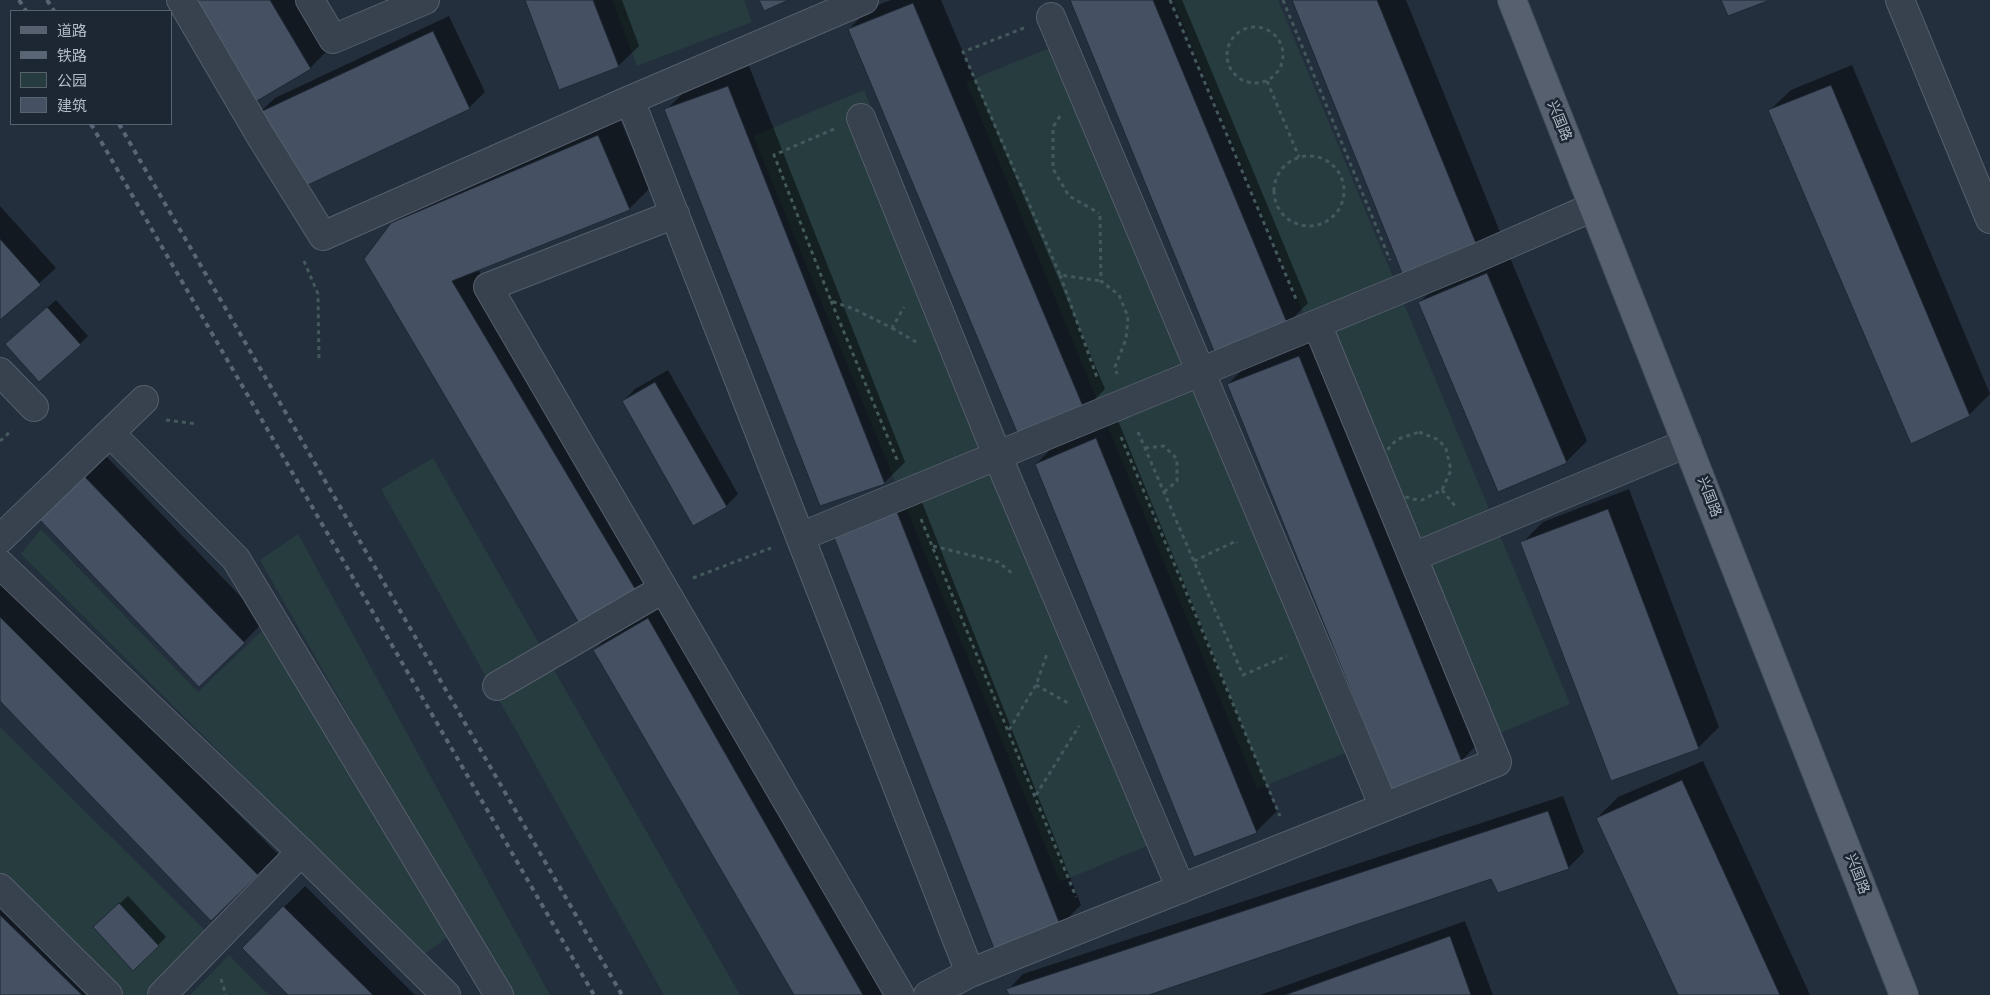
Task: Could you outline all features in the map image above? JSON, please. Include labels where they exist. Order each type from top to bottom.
[{"type":"main road","name":"兴国路","points":[[1512,0],[1904,995]]},
{"type":"street","points":[[182,0],[260,134],[323,236],[630,100],[864,0]]},
{"type":"street","points":[[310,0],[333,39],[425,0]]},
{"type":"street","points":[[1901,0],[1990,219]]},
{"type":"street","points":[[1051,17],[1199,372],[1384,807]]},
{"type":"street","points":[[630,100],[970,973]]},
{"type":"street","points":[[861,118],[997,455],[1181,889]]},
{"type":"street","points":[[800,537],[1593,207]]},
{"type":"street","points":[[675,214],[488,287],[900,995]]},
{"type":"street","points":[[928,995],[970,973],[1497,762],[1382,481],[1312,325]]},
{"type":"street","points":[[0,372],[34,408]]},
{"type":"street","points":[[0,539],[144,400]]},
{"type":"street","points":[[110,433],[236,560],[498,995]]},
{"type":"street","points":[[1413,556],[1687,443]]},
{"type":"street","points":[[0,564],[301,852],[446,995]]},
{"type":"street","points":[[497,686],[663,589]]},
{"type":"street","points":[[162,995],[301,852]]},
{"type":"street","points":[[0,888],[108,995]]},
{"type":"path","points":[[1170,0],[1312,325]]},
{"type":"path","points":[[1283,0],[1402,288]]},
{"type":"path","points":[[1051,17],[963,52],[1117,406],[1292,844]]},
{"type":"path","points":[[1257,27],[1266,29],[1280,42],[1284,60],[1274,76],[1266,81],[1248,82],[1233,72],[1228,64],[1228,46],[1239,31],[1257,27]]},
{"type":"path","points":[[1266,81],[1299,157]]},
{"type":"path","points":[[1081,87],[1053,127],[1053,169],[1069,196],[1100,213],[1135,219]]},
{"type":"path","points":[[861,118],[774,155],[831,301],[1009,730],[1087,926]]},
{"type":"path","points":[[1316,156],[1327,161],[1336,168],[1342,178],[1345,189],[1343,201],[1331,220],[1320,225],[1308,227],[1292,222],[1278,210],[1274,199],[1273,187],[1277,176],[1284,166],[1299,157],[1316,156]]},
{"type":"path","points":[[1100,213],[1101,281]]},
{"type":"path","points":[[318,360],[318,294],[301,254],[323,236]]},
{"type":"path","points":[[831,301],[854,308],[892,328],[923,271]]},
{"type":"path","points":[[1060,275],[1101,281],[1119,295],[1128,317],[1126,339],[1115,367],[1117,406],[1145,448],[1243,675],[1315,645]]},
{"type":"path","points":[[1419,432],[1439,440],[1446,449],[1451,470],[1448,481],[1442,490],[1433,496],[1422,500],[1411,499],[1401,495],[1382,481],[1385,456],[1390,446],[1398,439],[1419,432]]},
{"type":"path","points":[[1145,448],[1164,446],[1177,459],[1177,481],[1164,492]]},
{"type":"path","points":[[663,589],[800,537]]},
{"type":"path","points":[[1194,561],[1236,541],[1240,550]]},
{"type":"path","points":[[932,546],[998,562],[1020,579]]},
{"type":"path","points":[[1282,648],[1286,657]]},
{"type":"path","points":[[1009,730],[1036,685],[1048,649]]},
{"type":"path","points":[[1036,796],[1099,693]]},
{"type":"green space","points":[[612,0],[744,0],[752,22],[637,66]]},
{"type":"green space","points":[[1173,0],[1278,0],[1570,704],[1481,741]]},
{"type":"green space","points":[[1074,38],[1365,745],[1257,789],[966,82]]},
{"type":"green space","points":[[864,90],[1171,836],[1060,882],[753,136]]},
{"type":"green space","points":[[433,458],[740,995],[664,995],[381,489]]},
{"type":"green space","points":[[41,529],[198,692],[265,628],[453,933],[423,955],[21,554]]},
{"type":"green space","points":[[298,534],[550,995],[508,995],[260,560]]},
{"type":"green space","points":[[0,727],[207,932],[145,995],[114,995],[0,882]]},
{"type":"green space","points":[[229,955],[269,995],[190,995]]},
{"type":"building","points":[[187,0],[270,0],[311,69],[250,105]]},
{"type":"building","points":[[525,0],[593,0],[619,67],[559,90]]},
{"type":"building","points":[[759,0],[789,0],[764,11]]},
{"type":"building","points":[[1070,0],[1153,0],[1288,325],[1214,351]]},
{"type":"building","points":[[1292,0],[1377,0],[1480,253],[1406,283]]},
{"type":"building","points":[[1721,0],[1770,0],[1728,16]]},
{"type":"building","points":[[913,3],[1085,411],[1019,437],[848,29]]},
{"type":"building","points":[[433,31],[470,109],[295,191],[258,113]]},
{"type":"building","points":[[1831,85],[1970,416],[1911,444],[1768,110]]},
{"type":"building","points":[[728,86],[885,484],[820,506],[664,109]]},
{"type":"building","points":[[598,135],[630,210],[452,281],[637,592],[580,625],[364,259],[391,223]]},
{"type":"building","points":[[0,239],[41,285],[0,320]]},
{"type":"building","points":[[1487,273],[1567,463],[1498,492],[1418,302]]},
{"type":"building","points":[[47,307],[81,345],[39,382],[5,344]]},
{"type":"building","points":[[1299,356],[1462,762],[1391,790],[1227,384]]},
{"type":"building","points":[[655,382],[727,507],[693,526],[622,401]]},
{"type":"building","points":[[1096,438],[1257,833],[1194,857],[1035,464]]},
{"type":"building","points":[[83,475],[245,643],[199,687],[38,518]]},
{"type":"building","points":[[895,507],[1061,927],[995,951],[832,532]]},
{"type":"building","points":[[1608,509],[1699,749],[1611,781],[1520,542]]},
{"type":"building","points":[[0,617],[258,875],[211,921],[0,701]]},
{"type":"building","points":[[648,618],[863,995],[794,995],[593,650]]},
{"type":"building","points":[[1682,780],[1780,995],[1678,995],[1596,818]]},
{"type":"building","points":[[1548,811],[1569,869],[1498,893],[1491,879],[1149,995],[1009,995],[1006,989]]},
{"type":"building","points":[[119,903],[159,946],[133,971],[93,927]]},
{"type":"building","points":[[283,906],[373,995],[288,995],[242,948]]},
{"type":"building","points":[[0,915],[82,995],[0,995]]},
{"type":"building","points":[[1450,936],[1471,995],[1285,995]]},
{"type":"railway","points":[[19,0],[25,10]]},
{"type":"railway","points":[[47,0],[53,10]]},
{"type":"railway","points":[[92,125],[594,995]]},
{"type":"railway","points":[[120,125],[622,995]]}]
